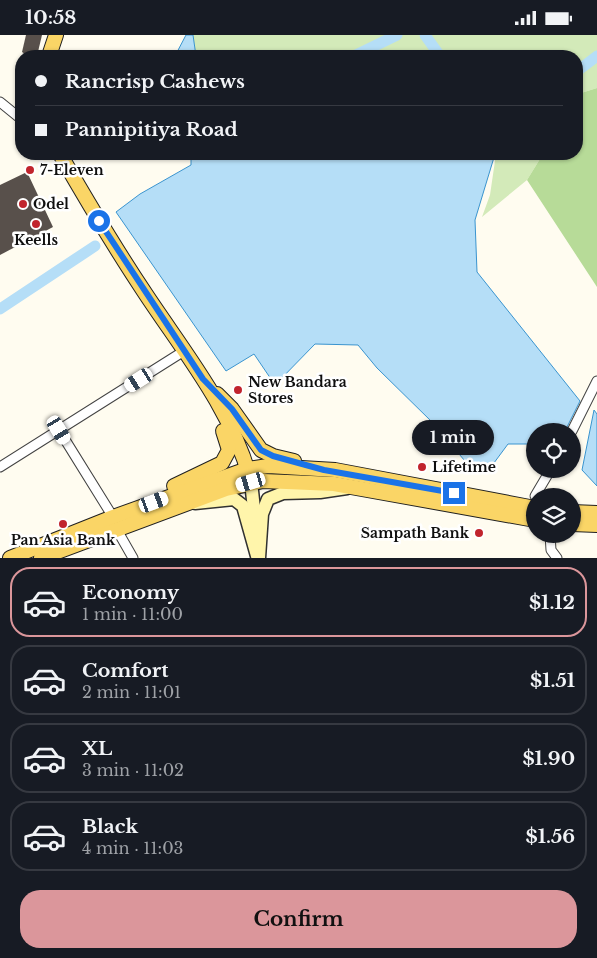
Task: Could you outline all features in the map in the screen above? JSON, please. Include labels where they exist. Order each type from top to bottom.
[{"type":"main road","points":[[51,50],[56,35]]},
{"type":"main road","points":[[64,160],[117,251],[203,379],[227,420],[249,475],[258,558]]},
{"type":"main road","points":[[203,379],[232,409],[261,450],[273,456],[324,470]]},
{"type":"main road","points":[[41,558],[154,502],[173,487],[216,467],[227,457],[228,440],[203,379]]},
{"type":"main road","points":[[10,558],[115,523],[181,505],[268,466],[324,470],[526,501]]},
{"type":"main road","points":[[154,502],[249,475],[354,488],[526,518]]},
{"type":"main road","points":[[258,558],[262,514],[268,499],[283,493],[354,488]]},
{"type":"main road","points":[[181,505],[234,499],[239,501],[243,506],[258,558]]},
{"type":"main road","points":[[581,512],[597,513]]},
{"type":"main road","points":[[581,525],[597,525]]},
{"type":"street","points":[[0,102],[15,114]]},
{"type":"street","points":[[0,467],[184,351]]},
{"type":"street","points":[[576,423],[597,381]]},
{"type":"street","points":[[59,430],[134,558]]},
{"type":"street","points":[[551,543],[552,550],[558,558]]},
{"type":"green space","points":[[193,35],[597,35],[597,88],[583,92],[583,50],[195,50]]},
{"type":"green space","points":[[597,88],[597,287],[527,180],[539,160],[583,160],[583,92]]},
{"type":"green space","points":[[495,160],[539,160],[527,180],[482,217],[490,195]]},
{"type":"water","points":[[186,35],[193,35],[195,50],[178,50]]},
{"type":"water","points":[[191,160],[493,160],[475,220],[477,272],[580,401],[569,423],[526,423],[526,444],[508,444],[488,471],[470,467],[432,422],[377,368],[358,345],[315,344],[275,385],[254,354],[226,371],[116,212],[140,194],[191,165]]},
{"type":"water","points":[[594,410],[597,414],[597,486],[582,470]]},
{"type":"building","points":[[26,35],[42,35],[38,50],[22,50]]},
{"type":"building","points":[[27,172],[53,227],[0,255],[0,185]]},
{"type":"waterway","points":[[366,50],[397,35]]},
{"type":"waterway","points":[[425,35],[436,50]]},
{"type":"waterway","points":[[583,67],[597,56]]},
{"type":"waterway","points":[[0,309],[95,246]]},
{"type":"place","name":"7-Eleven","points":[[30,170]]},
{"type":"place","name":"Odel","points":[[23,204]]},
{"type":"place","name":"Keells","points":[[36,224]]},
{"type":"place","name":"New Bandara Stores","points":[[238,390]]},
{"type":"place","name":"Lifetime","points":[[422,467]]},
{"type":"place","name":"Pan Asia Bank","points":[[63,524]]},
{"type":"place","name":"Sampath Bank","points":[[479,533]]},
{"type":"route","points":[[99,221],[145,294],[203,379],[232,409],[261,450],[273,456],[324,470],[335,470],[454,493]]}]
